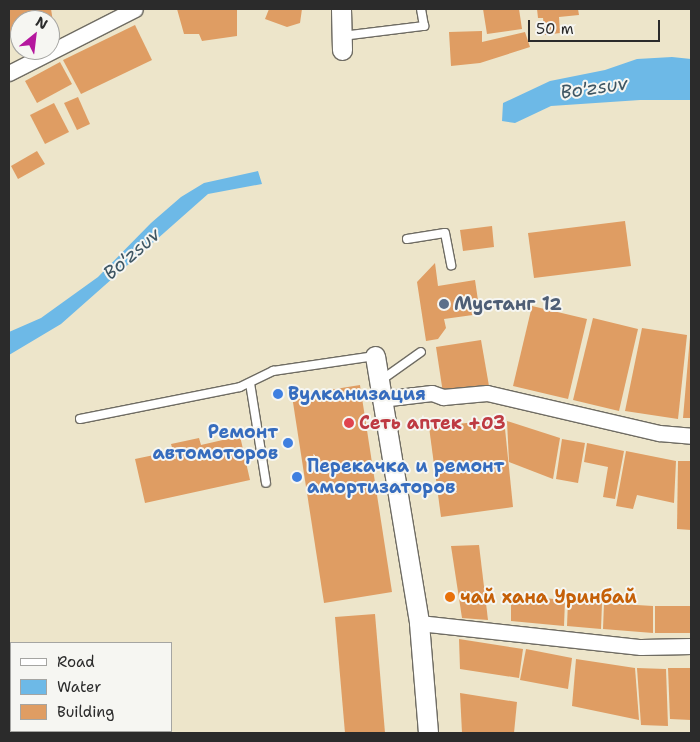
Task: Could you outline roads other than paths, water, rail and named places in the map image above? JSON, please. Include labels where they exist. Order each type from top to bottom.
[{"type":"street","points":[[9,73],[135,9]]},
{"type":"street","points":[[341,9],[342,43]]},
{"type":"street","points":[[375,356],[419,623],[428,733]]},
{"type":"street","points":[[380,390],[432,393],[443,397],[487,393],[659,433],[691,436]]},
{"type":"street","points":[[419,623],[641,647],[691,646]]},
{"type":"lane","points":[[342,43],[424,26],[421,9]]},
{"type":"lane","points":[[407,239],[445,233],[451,265]]},
{"type":"lane","points":[[380,390],[422,352]]},
{"type":"lane","points":[[80,419],[250,383],[273,371],[375,356]]},
{"type":"lane","points":[[250,383],[266,483]]},
{"type":"water","name":"Bo'zsuv","points":[[672,57],[691,59],[691,100],[640,100],[551,106],[515,123],[502,121],[503,103],[550,81],[605,70],[637,59]]},
{"type":"water","name":"Bo'zsuv","points":[[258,171],[262,184],[208,194],[61,324],[9,355],[9,332],[41,318],[98,277],[151,223],[181,197],[204,183]]},
{"type":"place","name":"Мустанг 12","points":[[444,304]]},
{"type":"place","name":"Вулканизация","points":[[278,394]]},
{"type":"place","name":"Сеть аптек +03","points":[[349,423]]},
{"type":"place","name":"Ремонт автомоторов","points":[[288,443]]},
{"type":"place","name":"Перекачка и ремонт амортизаторов","points":[[297,477]]},
{"type":"place","name":"чай хана Уринбай","points":[[450,597]]}]
